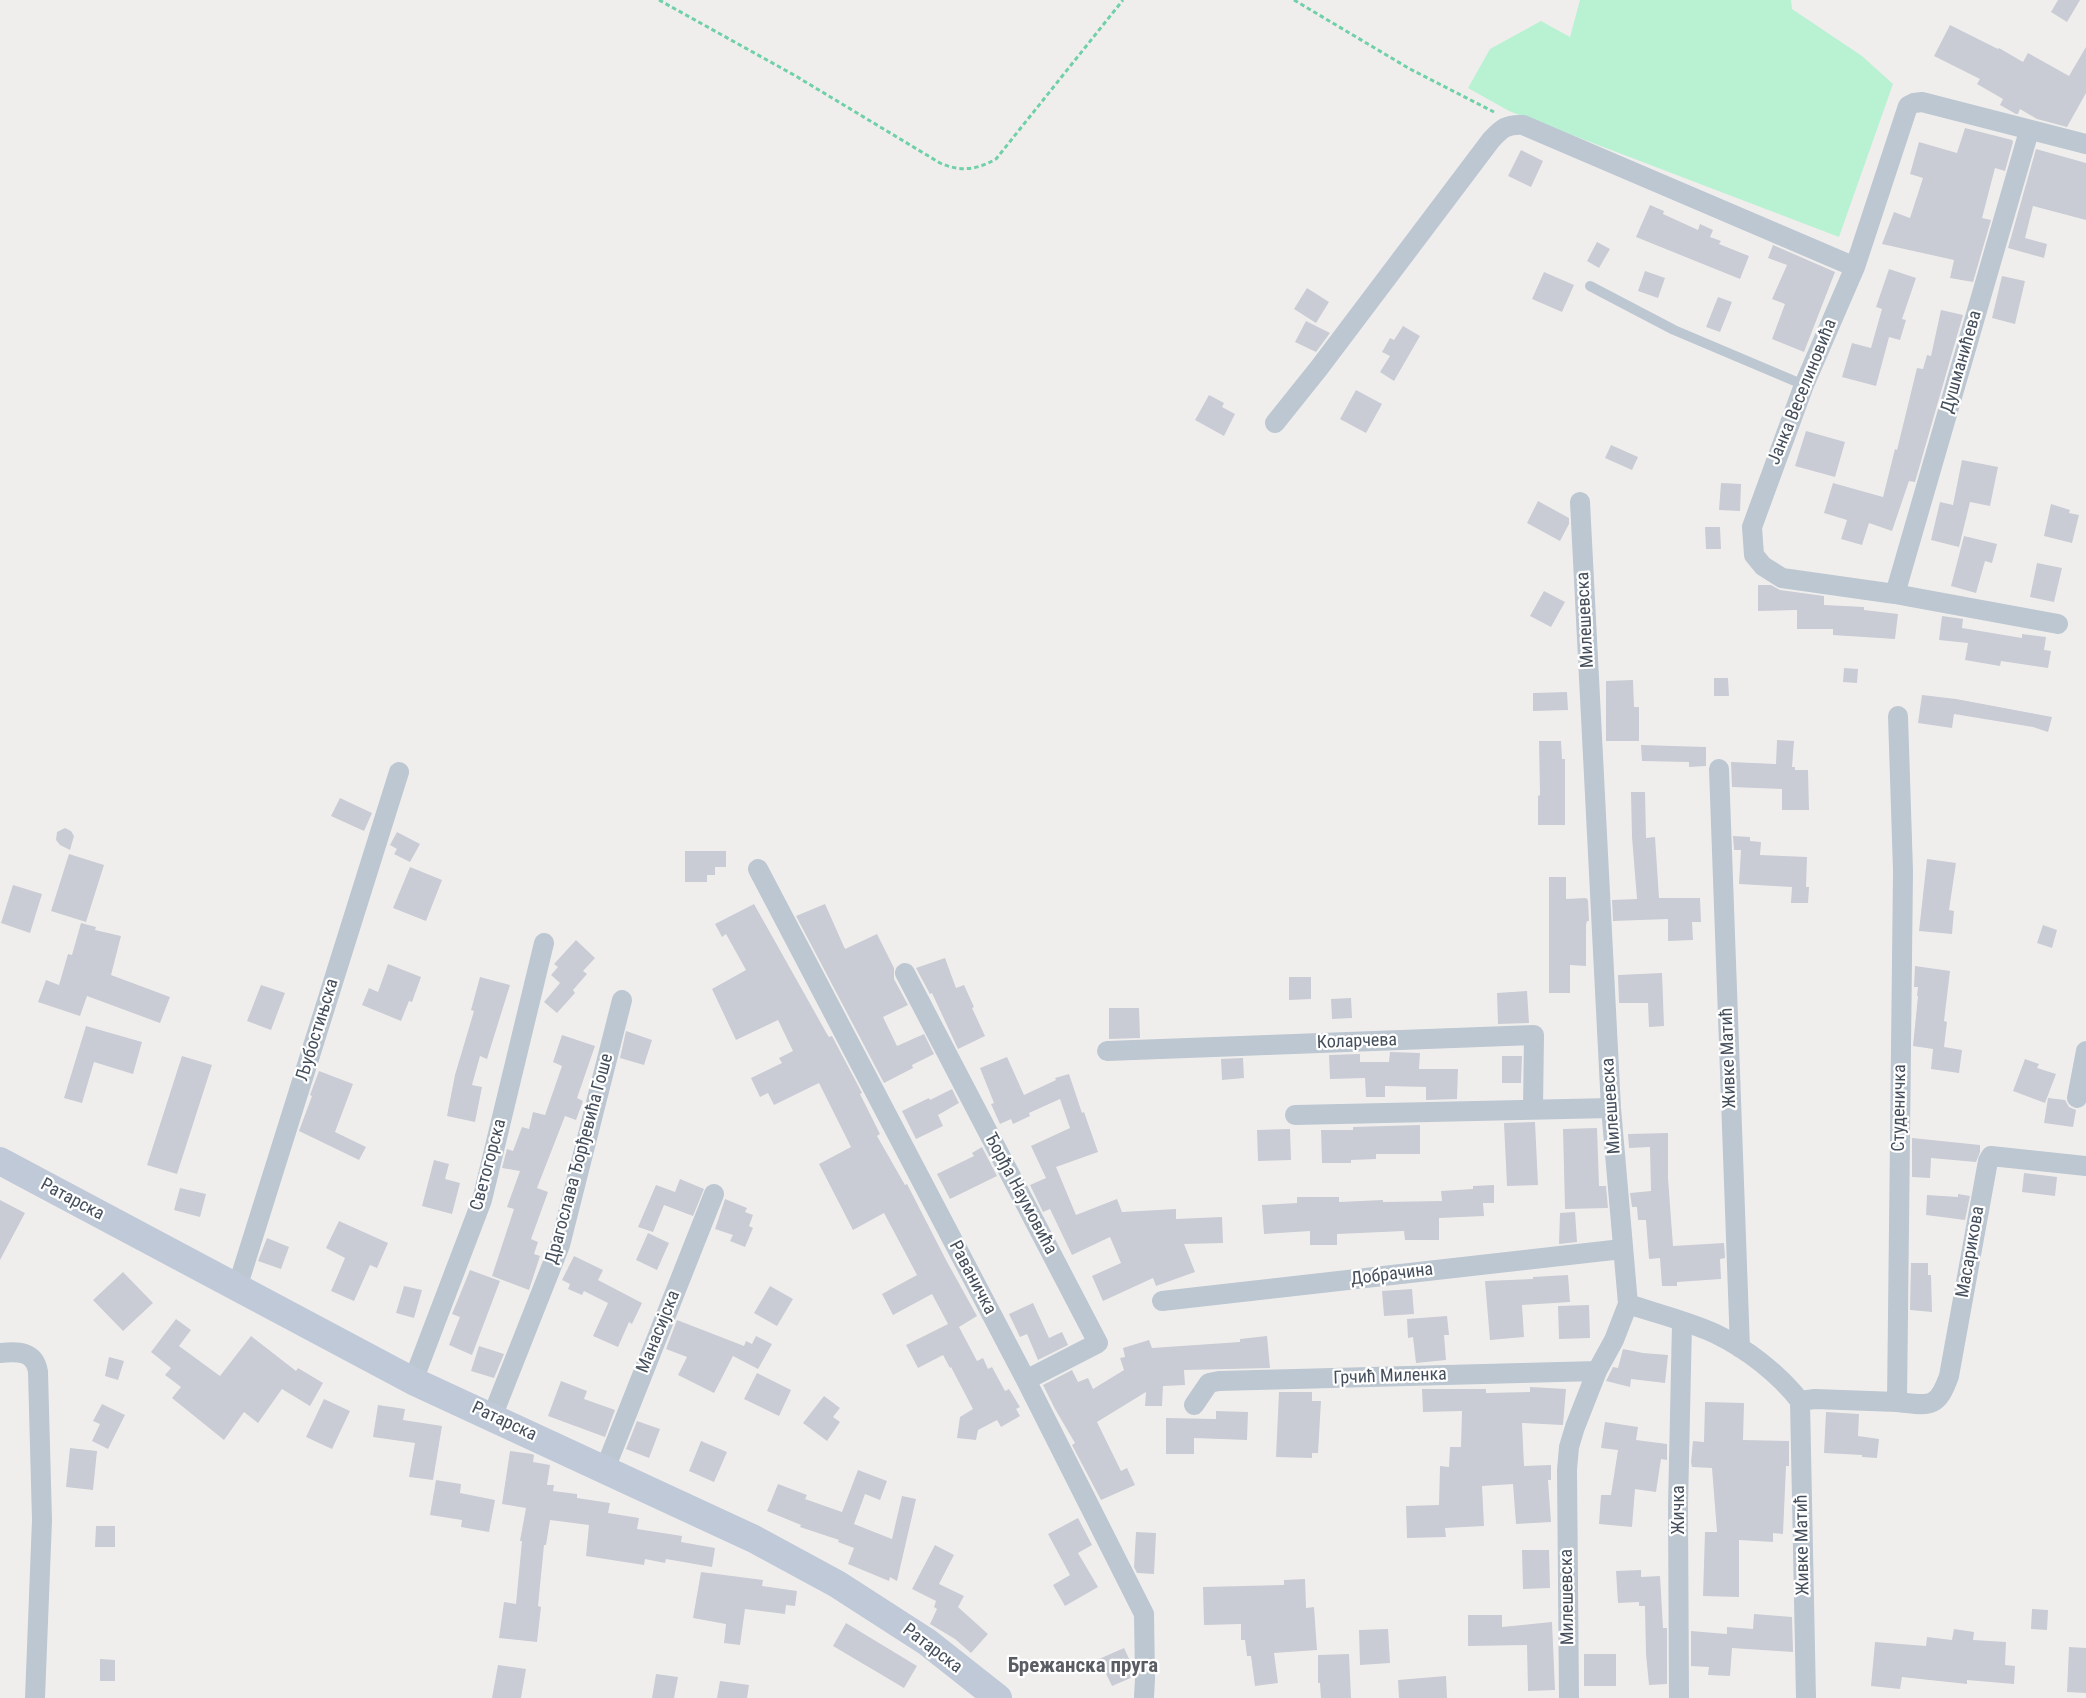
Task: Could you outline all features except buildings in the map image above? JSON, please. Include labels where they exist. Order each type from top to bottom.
[{"type":"street","name":"Јанка Веселиновића","points":[[2058,624],[1895,594],[1782,578],[1763,566],[1755,555],[1752,527],[1804,385],[1855,267],[1908,106],[1922,102],[2086,144]]},
{"type":"street","points":[[1275,423],[1491,140],[1502,128],[1510,124],[1523,125],[1855,267]]},
{"type":"street","name":"Душманићева","points":[[1895,594],[2029,130]]},
{"type":"street","name":"Милешевска","points":[[1569,1698],[1566,1470],[1569,1446],[1597,1371],[1614,1340],[1628,1304],[1611,1108],[1580,502]]},
{"type":"street","name":"Студеничка","points":[[1897,1402],[1903,871],[1898,716]]},
{"type":"street","name":"Живке Матић","points":[[1719,769],[1740,1348]]},
{"type":"street","name":"Љубостињска","points":[[237,1288],[399,772]]},
{"type":"street","name":"Раваничка","points":[[758,869],[1026,1380],[1144,1614],[1144,1698]]},
{"type":"street","name":"Светогорска","points":[[413,1381],[482,1200],[544,944]]},
{"type":"street","name":"Ђорђа Наумовића","points":[[905,973],[1098,1343],[1026,1380]]},
{"type":"street","name":"Драгослава Ђорђевића Гоше","points":[[492,1417],[560,1245],[622,1000]]},
{"type":"street","name":"Коларчева","points":[[1107,1051],[1534,1035],[1533,1109]]},
{"type":"street","points":[[2077,1098],[2086,1051]]},
{"type":"street","points":[[1295,1114],[1611,1108]]},
{"type":"street","name":"Масарикова","points":[[1897,1402],[1926,1405],[1936,1401],[1943,1393],[1949,1376],[1988,1161],[1991,1156],[2086,1166]]},
{"type":"street","name":"Ратарска","points":[[0,1161],[413,1381],[754,1539],[837,1584],[927,1642],[998,1698]]},
{"type":"street","name":"Манасијска","points":[[605,1469],[714,1194]]},
{"type":"street","name":"Добрачина","points":[[1162,1301],[1622,1249]]},
{"type":"street","points":[[1628,1304],[1715,1334],[1740,1348],[1792,1391],[1800,1401],[1897,1402]]},
{"type":"street","name":"Жичка","points":[[1679,1698],[1678,1506],[1682,1323]]},
{"type":"street","points":[[0,1353],[16,1351],[24,1353],[35,1361],[39,1372],[42,1520],[35,1698]]},
{"type":"street","name":"Грчић Миленка","points":[[1194,1405],[1209,1383],[1219,1381],[1597,1371]]},
{"type":"street","name":"Живке Матић","points":[[1800,1401],[1806,1698]]},
{"type":"lane","points":[[1590,286],[1674,330],[1804,385]]},
{"type":"path","points":[[659,0],[794,75],[940,163],[949,167],[969,169],[996,159],[1068,72],[1123,0]]},
{"type":"path","points":[[1294,0],[1410,69],[1502,117],[1510,124]]},
{"type":"green space","points":[[1580,0],[1791,0],[1792,9],[1862,56],[1893,84],[1839,237],[1509,111],[1468,88],[1490,49],[1541,21],[1570,37]]},
{"type":"district","name":"Брежанска пруга","points":[[1083,1667]]}]
